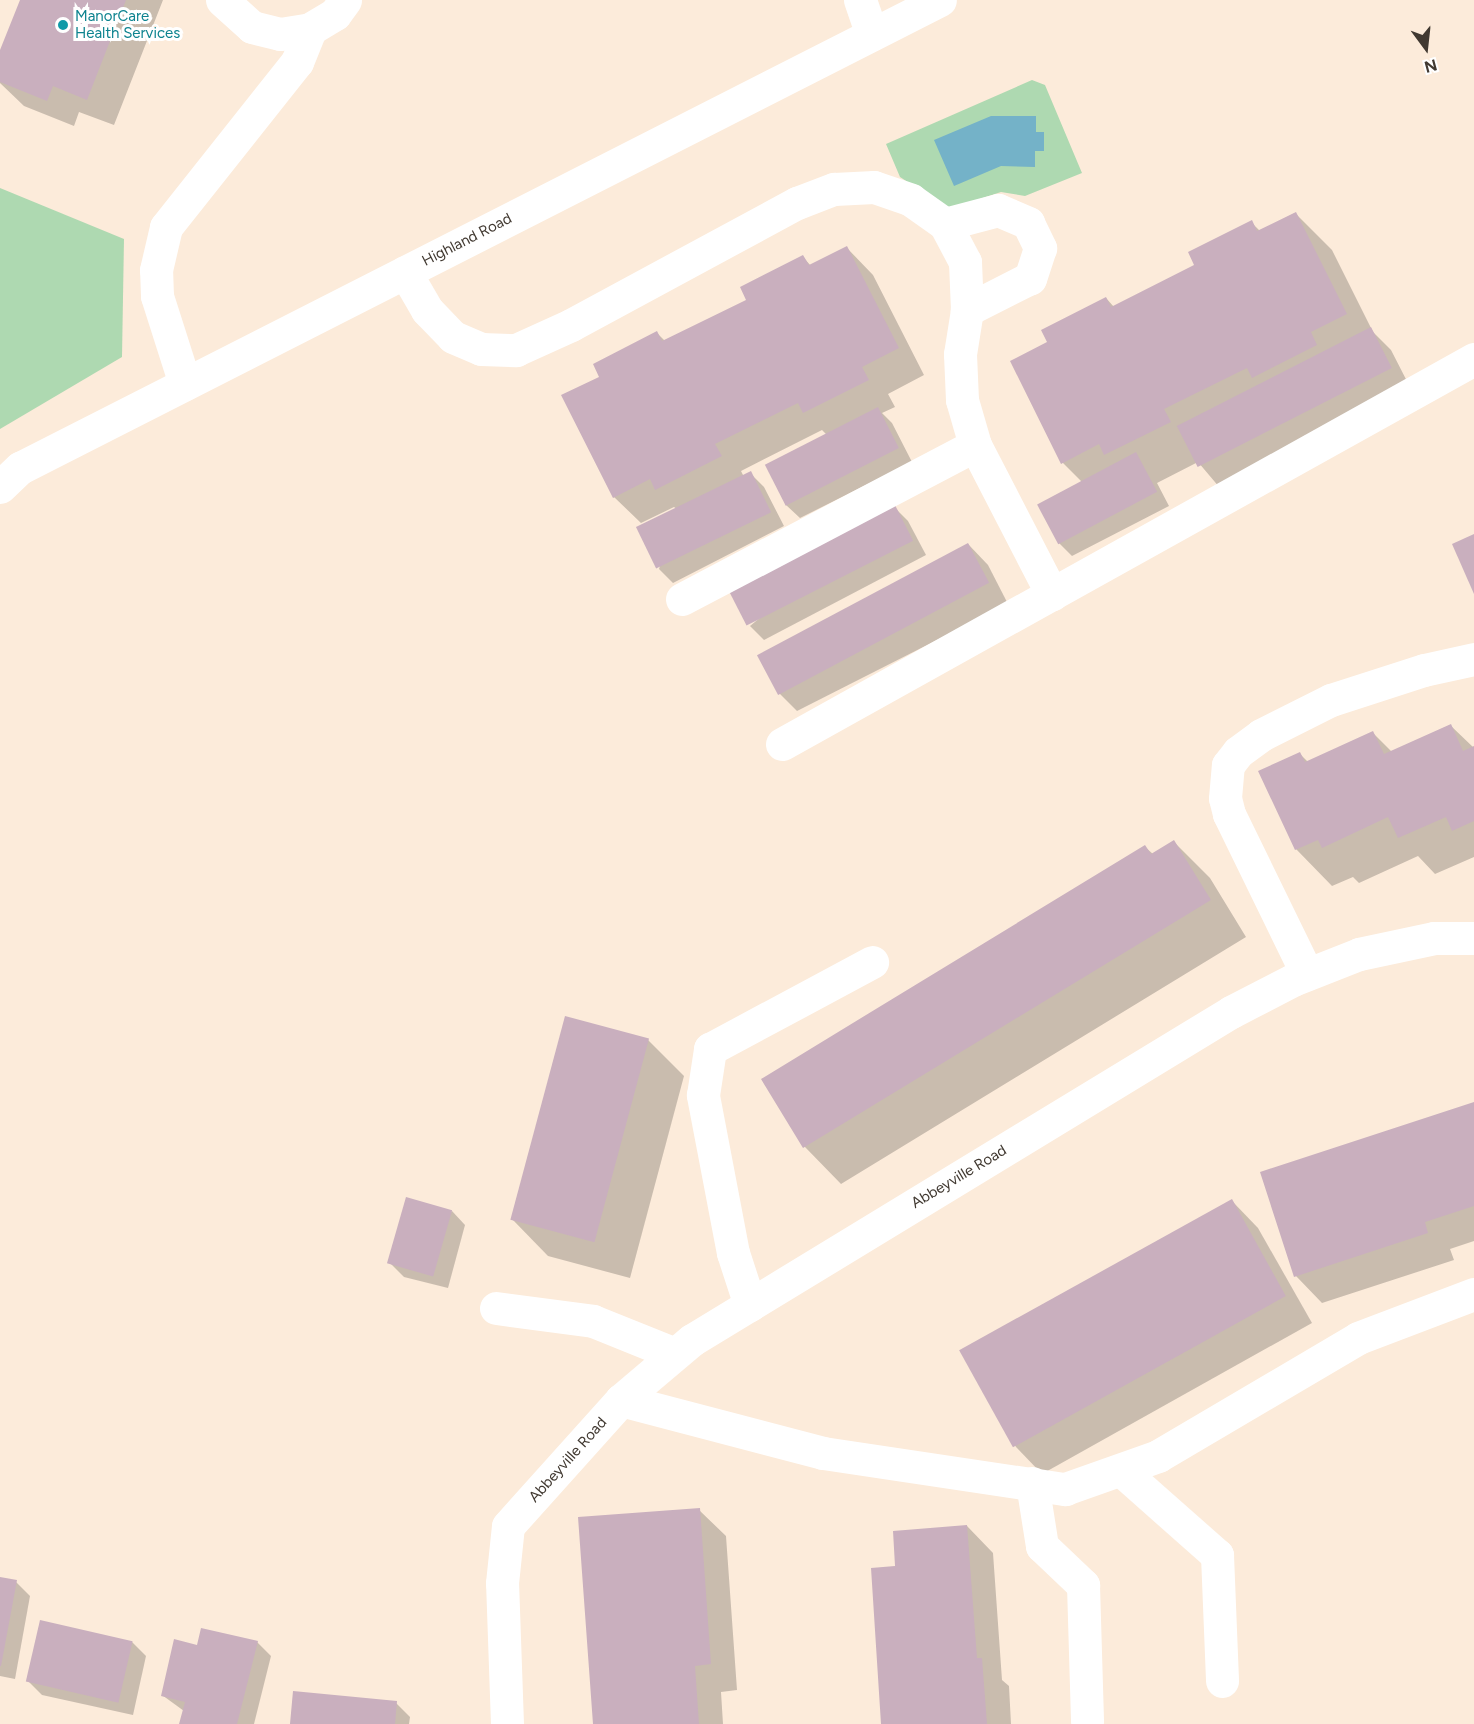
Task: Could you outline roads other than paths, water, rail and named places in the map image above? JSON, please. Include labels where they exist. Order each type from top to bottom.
[{"type":"street","points":[[222,0],[252,27],[280,34],[310,30],[335,14],[345,0]]},
{"type":"street","points":[[860,0],[872,34]]},
{"type":"street","name":"Highland Road","points":[[0,487],[20,468],[940,0]]},
{"type":"street","points":[[185,384],[157,296],[156,270],[166,228],[297,62],[310,30]]},
{"type":"street","points":[[405,272],[428,310],[453,337],[482,349],[516,350],[571,325],[797,203],[834,189],[874,187],[911,200],[945,224],[965,262],[967,310],[960,354],[962,400],[975,445],[1052,594]]},
{"type":"street","points":[[945,224],[998,210],[1029,223],[1040,248],[1030,278],[967,310]]},
{"type":"street","points":[[782,744],[1474,359]]},
{"type":"street","points":[[682,599],[975,445]]},
{"type":"street","points":[[1307,974],[1229,814],[1225,798],[1228,765],[1238,752],[1261,735],[1331,700],[1424,670],[1474,659]]},
{"type":"street","name":"Abbeyville Road","points":[[507,1724],[502,1583],[508,1526],[621,1400],[675,1354],[750,1305],[1231,1012],[1307,974],[1359,954],[1434,938],[1474,938]]},
{"type":"street","points":[[750,1305],[733,1253],[703,1095],[710,1049],[872,962]]},
{"type":"street","points":[[621,1400],[823,1453],[1065,1489],[1122,1471],[1158,1456],[1358,1338],[1474,1294]]},
{"type":"street","points":[[496,1308],[593,1321],[675,1354]]},
{"type":"street","points":[[1122,1471],[1217,1556],[1222,1681]]},
{"type":"street","points":[[1032,1483],[1042,1546],[1083,1585],[1087,1721]]},
{"type":"water","points":[[991,116],[1036,116],[1036,132],[1044,132],[1044,151],[1035,151],[1035,167],[1001,166],[954,186],[934,140]]},
{"type":"place","name":"ManorCare Health Services","points":[[63,25]]}]
